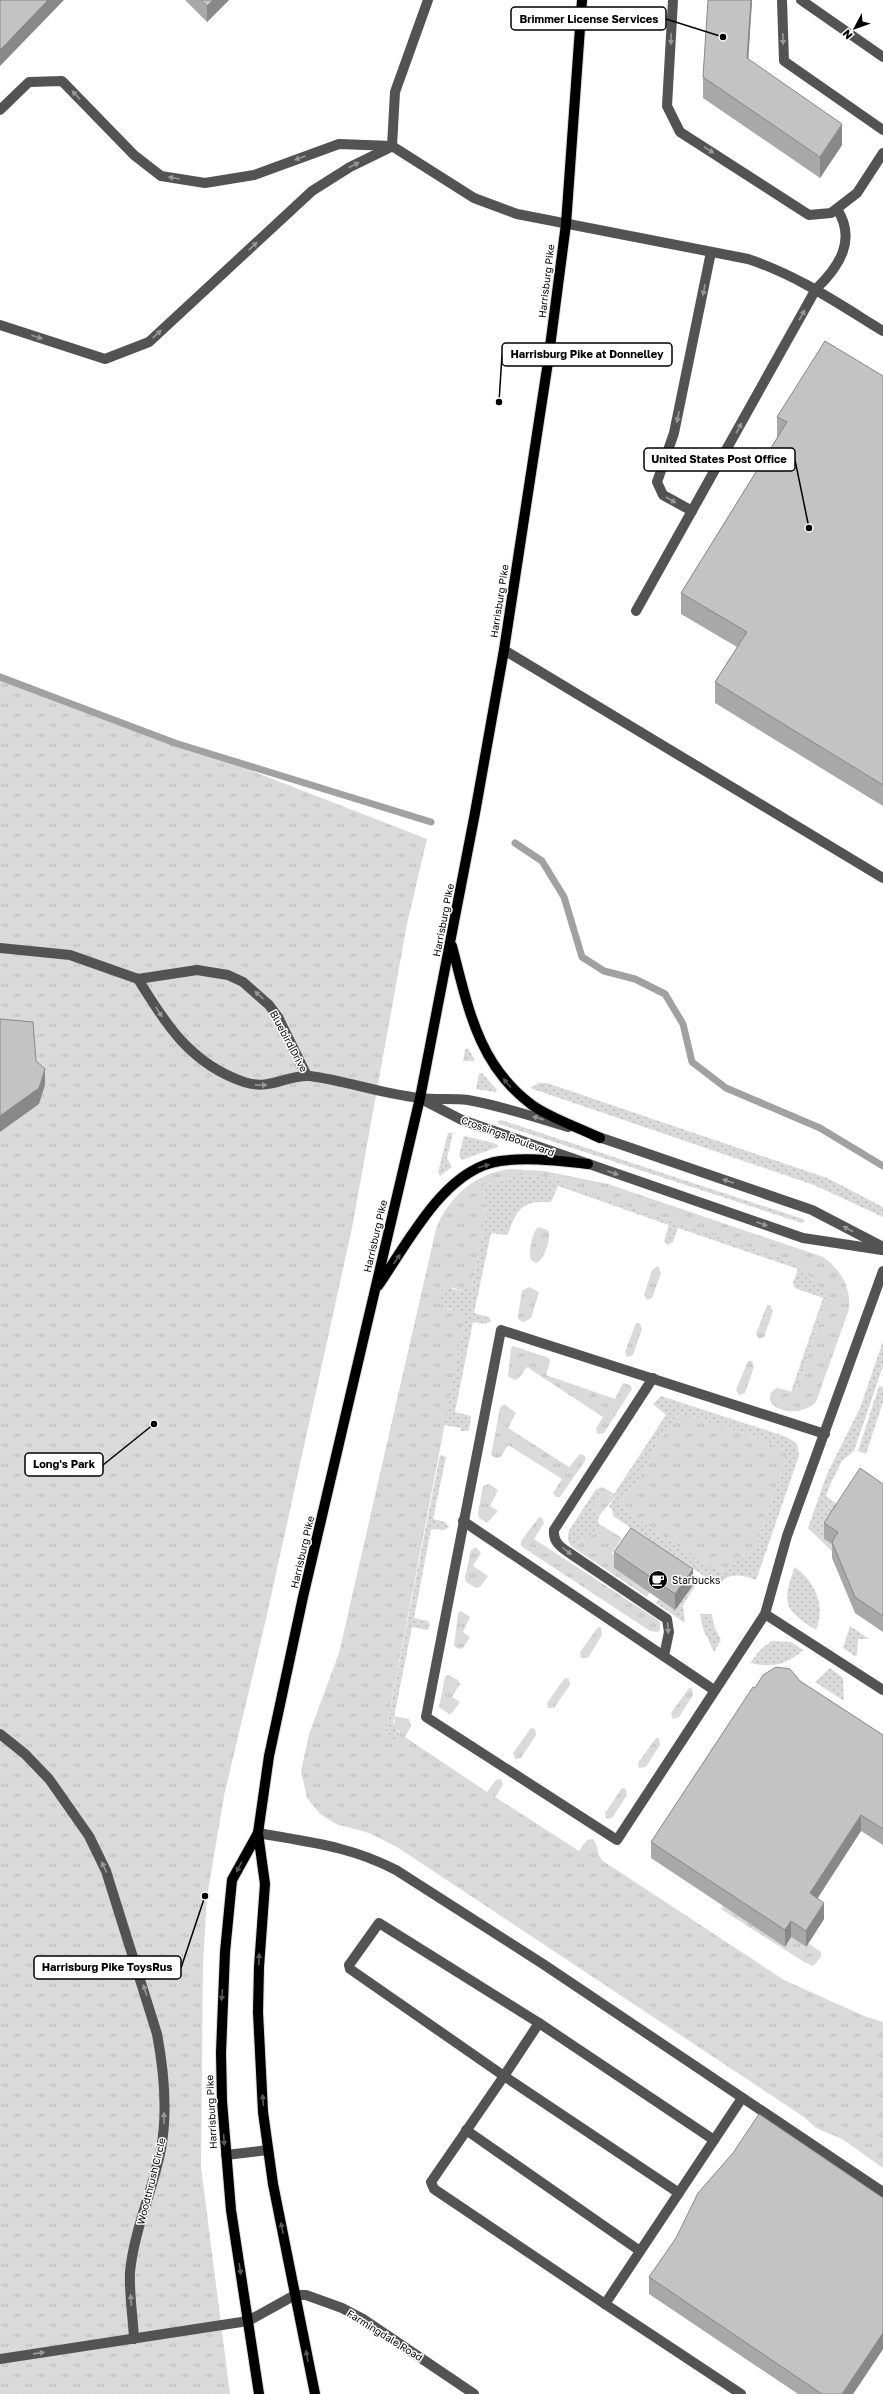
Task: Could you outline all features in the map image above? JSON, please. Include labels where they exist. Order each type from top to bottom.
[{"type":"main road","name":"Harrisburg Pike","points":[[315,2394],[268,2150],[263,2112],[258,2012],[259,1968],[265,1884],[258,1833],[269,1756],[303,1597],[420,1098],[451,945],[504,650],[540,424],[566,224],[582,0]]},
{"type":"main road","points":[[451,945],[472,1021],[490,1061],[504,1079],[533,1106],[600,1138]]},
{"type":"main road","points":[[375,1291],[428,1212],[447,1188],[461,1176],[476,1168],[498,1161],[532,1159],[588,1164]]},
{"type":"main road","name":"Harrisburg Pike","points":[[258,1833],[232,1880],[225,1952],[221,2053],[226,2155],[248,2320],[260,2394]]},
{"type":"street","points":[[392,146],[395,92],[428,0]]},
{"type":"street","points":[[673,0],[667,106],[680,132],[809,215],[831,214],[857,193],[883,153]]},
{"type":"street","points":[[782,0],[784,62],[883,130]]},
{"type":"street","points":[[801,0],[883,58]]},
{"type":"street","points":[[0,110],[29,82],[62,81],[134,155],[161,176],[205,183],[254,175],[339,144],[392,146],[474,198],[517,214],[748,259],[768,265],[816,289],[883,331]]},
{"type":"street","points":[[0,325],[104,359],[149,342],[312,191],[350,167],[392,146]]},
{"type":"street","points":[[636,611],[816,289],[833,273],[843,253],[844,220],[837,209]]},
{"type":"street","points":[[692,511],[663,495],[657,482],[674,433],[711,252]]},
{"type":"street","points":[[504,650],[883,878]]},
{"type":"street","name":"Bluebird Drive","points":[[0,948],[70,956],[138,979],[197,970],[228,975],[242,982],[269,1005],[278,1017],[308,1076]]},
{"type":"street","name":"Bluebird Drive","points":[[138,979],[177,1038],[207,1063],[227,1075],[256,1085],[308,1076],[420,1098]]},
{"type":"street","name":"Crossings Boulevard","points":[[420,1098],[467,1100],[523,1114],[600,1138],[812,1210],[883,1249]]},
{"type":"street","name":"Crossings Boulevard","points":[[420,1098],[462,1120],[803,1238],[883,1249]]},
{"type":"street","points":[[825,1434],[501,1330],[426,1716],[617,1840],[765,1614],[788,1536],[825,1434],[883,1270]]},
{"type":"street","points":[[653,1378],[554,1530],[555,1540],[558,1545],[667,1619],[669,1632],[664,1656]]},
{"type":"street","points":[[463,1521],[714,1690]]},
{"type":"street","points":[[765,1614],[883,1690]]},
{"type":"street","name":"Woodthrush Circle","points":[[0,1734],[25,1754],[49,1779],[89,1836],[106,1871],[158,2034],[162,2065],[164,2127],[155,2172],[132,2258],[130,2288],[134,2339]]},
{"type":"street","points":[[258,1833],[343,1848],[376,1860],[396,1870],[543,1964],[883,2192]]},
{"type":"street","points":[[679,2193],[504,2076],[350,1969],[349,1965],[380,1923],[539,2023],[714,2140]]},
{"type":"street","points":[[539,2023],[431,2182],[434,2189],[741,2394]]},
{"type":"street","points":[[605,2304],[742,2098]]},
{"type":"street","points":[[466,2130],[640,2251]]},
{"type":"street","points":[[226,2155],[268,2150]]},
{"type":"street","points":[[0,2358],[134,2339],[248,2320],[295,2295]]},
{"type":"street","name":"Farmingdale Road","points":[[295,2295],[317,2298],[363,2319],[474,2394]]},
{"type":"green space","points":[[0,673],[427,839],[407,924],[352,1228],[266,1619],[224,1796],[207,1897],[203,1964],[201,2167],[230,2394],[0,2394]]},
{"type":"green space","points":[[468,1048],[475,1061],[463,1061],[465,1050]]},
{"type":"green space","points":[[482,1073],[497,1090],[496,1092],[476,1089],[479,1074]]},
{"type":"green space","points":[[539,1083],[547,1083],[827,1178],[883,1207],[883,1217],[814,1185],[530,1088]]},
{"type":"green space","points":[[501,1120],[803,1219],[805,1222],[802,1223],[499,1124],[498,1121]]},
{"type":"green space","points":[[448,1133],[453,1133],[447,1158],[452,1167],[440,1176],[438,1172]]},
{"type":"green space","points":[[464,1136],[497,1144],[498,1147],[462,1160],[459,1155]]},
{"type":"green space","points":[[511,1169],[544,1171],[608,1184],[823,1257],[840,1273],[844,1280],[848,1293],[849,1309],[816,1402],[808,1408],[799,1411],[782,1410],[771,1402],[770,1396],[774,1389],[778,1388],[796,1393],[827,1297],[799,1264],[563,1185],[566,1180],[520,1175],[484,1185],[486,1216],[472,1285],[460,1291],[452,1287],[447,1309],[458,1311],[465,1319],[385,1735],[400,1733],[395,1727],[394,1716],[409,1719],[411,1726],[405,1737],[487,1792],[496,1780],[501,1779],[503,1785],[495,1797],[579,1851],[587,1840],[593,1839],[599,1856],[603,1861],[784,1980],[864,2016],[883,2022],[883,2168],[842,2139],[816,2128],[804,2117],[397,1847],[369,1833],[336,1824],[320,1814],[307,1798],[301,1771],[309,1734],[339,1653],[436,1229],[448,1206],[465,1188],[486,1175]]},
{"type":"green space","points":[[520,1175],[567,1180],[564,1185],[799,1264],[827,1297],[796,1393],[791,1392],[823,1298],[795,1288],[793,1283],[798,1269],[678,1228],[673,1242],[668,1245],[664,1241],[669,1225],[558,1186],[551,1202],[532,1203],[522,1208],[512,1222],[508,1234],[504,1235],[491,1233],[474,1313],[489,1317],[491,1321],[485,1324],[473,1322],[455,1412],[471,1416],[469,1431],[461,1431],[461,1428],[444,1425],[465,1319],[460,1313],[440,1306],[440,1295],[446,1287],[460,1291],[472,1285],[486,1216],[484,1185]]},
{"type":"green space","points":[[538,1227],[548,1230],[549,1238],[542,1258],[536,1263],[531,1260],[530,1253],[532,1238]]},
{"type":"green space","points":[[658,1266],[661,1273],[652,1298],[647,1300],[644,1295],[652,1270]]},
{"type":"green space","points":[[529,1287],[539,1292],[531,1318],[524,1322],[519,1320],[518,1316],[522,1291]]},
{"type":"green space","points":[[767,1305],[770,1305],[773,1311],[764,1337],[759,1339],[756,1334]]},
{"type":"green space","points":[[636,1323],[640,1323],[642,1329],[633,1355],[627,1357],[625,1352]]},
{"type":"green space","points":[[883,1341],[883,1366],[854,1451],[842,1461],[826,1496],[844,1509],[839,1549],[835,1554],[808,1528],[827,1474],[860,1408]]},
{"type":"green space","points":[[513,1346],[549,1358],[550,1362],[546,1375],[615,1399],[623,1383],[630,1385],[632,1389],[604,1433],[597,1434],[596,1428],[603,1417],[527,1367],[518,1379],[514,1380],[508,1376],[511,1349]]},
{"type":"green space","points":[[748,1361],[752,1361],[754,1367],[745,1393],[739,1395],[736,1390]]},
{"type":"green space","points":[[879,1386],[883,1387],[883,1402],[866,1454],[858,1451]]},
{"type":"green space","points":[[661,1396],[787,1437],[797,1444],[799,1456],[756,1580],[741,1576],[731,1576],[722,1581],[719,1586],[613,1516],[612,1509],[609,1507],[614,1498],[602,1490],[599,1500],[593,1508],[599,1516],[598,1522],[601,1525],[594,1534],[571,1546],[568,1533],[596,1489],[603,1487],[614,1494],[666,1415],[653,1404]],"holes":[[[681,1413],[758,1438],[786,1451],[786,1459],[756,1547],[723,1572],[692,1556],[620,1507],[624,1496],[639,1480],[660,1438],[670,1429],[677,1414]]]},
{"type":"green space","points":[[504,1404],[516,1413],[508,1428],[569,1467],[580,1454],[585,1456],[585,1461],[560,1497],[556,1497],[553,1493],[562,1479],[508,1445],[501,1457],[496,1458],[491,1455],[500,1408]]},
{"type":"green space","points":[[677,1413],[758,1438],[786,1451],[786,1459],[756,1547],[723,1572],[692,1556],[620,1507],[624,1496],[639,1480],[660,1438],[670,1429]]},
{"type":"green space","points":[[440,1455],[446,1457],[433,1519],[445,1522],[449,1527],[445,1530],[431,1529],[414,1618],[428,1621],[430,1625],[428,1630],[412,1627],[393,1722],[401,1738],[393,1743],[385,1735]]},
{"type":"green space","points":[[489,1484],[498,1490],[490,1506],[498,1511],[487,1523],[479,1518],[478,1513],[483,1486]]},
{"type":"green space","points":[[602,1490],[614,1498],[599,1516],[593,1508],[599,1500]]},
{"type":"green space","points":[[539,1517],[542,1518],[544,1523],[534,1539],[658,1620],[660,1623],[660,1630],[657,1632],[650,1631],[521,1546],[521,1541]]},
{"type":"green space","points":[[601,1525],[622,1538],[612,1553],[650,1592],[647,1597],[571,1546],[594,1534]]},
{"type":"green space","points":[[476,1547],[481,1553],[473,1566],[488,1576],[480,1587],[476,1588],[466,1582],[465,1577],[471,1550]]},
{"type":"green space","points":[[795,1567],[808,1580],[817,1595],[820,1612],[816,1630],[797,1617],[788,1604],[788,1589]]},
{"type":"green space","points":[[686,1574],[696,1580],[697,1583],[683,1605],[685,1623],[656,1603],[659,1599],[676,1610]]},
{"type":"green space","points":[[461,1611],[470,1617],[463,1632],[470,1637],[463,1648],[459,1649],[454,1646],[458,1613]]},
{"type":"green space","points":[[700,1614],[712,1614],[714,1626],[721,1640],[714,1652],[703,1629]]},
{"type":"green space","points":[[850,1626],[869,1639],[858,1639],[857,1655],[855,1656],[843,1648]]},
{"type":"green space","points":[[598,1627],[601,1628],[602,1635],[588,1658],[581,1658],[580,1652]]},
{"type":"green space","points":[[772,1641],[791,1642],[803,1650],[791,1659],[778,1664],[765,1665],[750,1663],[761,1649]]},
{"type":"green space","points":[[830,1668],[843,1678],[844,1701],[815,1682]]},
{"type":"green space","points":[[448,1675],[458,1680],[460,1684],[452,1697],[460,1702],[452,1713],[449,1714],[439,1707],[445,1677]]},
{"type":"green space","points":[[565,1678],[569,1679],[570,1685],[554,1708],[548,1708],[547,1703]]},
{"type":"green space","points":[[689,1688],[692,1688],[693,1695],[679,1717],[673,1719],[671,1713]]},
{"type":"green space","points":[[531,1728],[535,1729],[536,1735],[521,1758],[515,1759],[513,1753]]},
{"type":"green space","points":[[656,1738],[659,1738],[660,1745],[646,1767],[639,1768],[638,1763]]},
{"type":"green space","points":[[622,1788],[626,1789],[627,1795],[612,1818],[606,1819],[605,1813]]},
{"type":"green space","points":[[723,1906],[785,1946],[791,1937],[805,1947],[808,1943],[821,1952],[821,1957],[813,1966],[804,1962],[721,1909]]},
{"type":"building","points":[[0,0],[48,0],[0,50]]},
{"type":"building","points":[[201,0],[213,0],[207,6]]},
{"type":"building","points":[[708,0],[751,0],[747,58],[842,124],[820,157],[703,77]]},
{"type":"building","points":[[825,341],[883,376],[883,785],[715,682],[747,632],[681,593],[787,422],[777,417]]},
{"type":"building","points":[[0,1019],[33,1022],[36,1061],[45,1069],[39,1088],[0,1116]]},
{"type":"building","points":[[860,1468],[883,1484],[883,1616],[855,1597],[832,1542],[838,1532],[824,1523]]},
{"type":"building","points":[[631,1528],[693,1569],[675,1594],[614,1552]]},
{"type":"building","points":[[776,1667],[790,1669],[800,1681],[883,1735],[883,1829],[861,1815],[810,1893],[824,1903],[806,1931],[791,1921],[785,1930],[651,1842],[753,1687],[755,1688],[763,1675]]},
{"type":"building","points":[[759,2114],[883,2198],[883,2333],[842,2394],[822,2394],[649,2277],[676,2238],[698,2193],[733,2153]]},
{"type":"waterway","points":[[0,677],[175,743],[431,822]]},
{"type":"waterway","points":[[515,843],[542,861],[564,897],[582,957],[604,971],[635,979],[665,994],[683,1024],[692,1062],[726,1088],[820,1128],[883,1166]]},
{"type":"place","name":"Brimmer License Services","points":[[723,37]]},
{"type":"place","name":"Harrisburg Pike at Donnelley","points":[[499,402]]},
{"type":"place","name":"United States Post Office","points":[[809,528]]},
{"type":"place","name":"Long's Park","points":[[154,1424]]},
{"type":"place","name":"Starbucks","points":[[658,1580]]},
{"type":"place","name":"Harrisburg Pike ToysRus","points":[[205,1896]]}]
